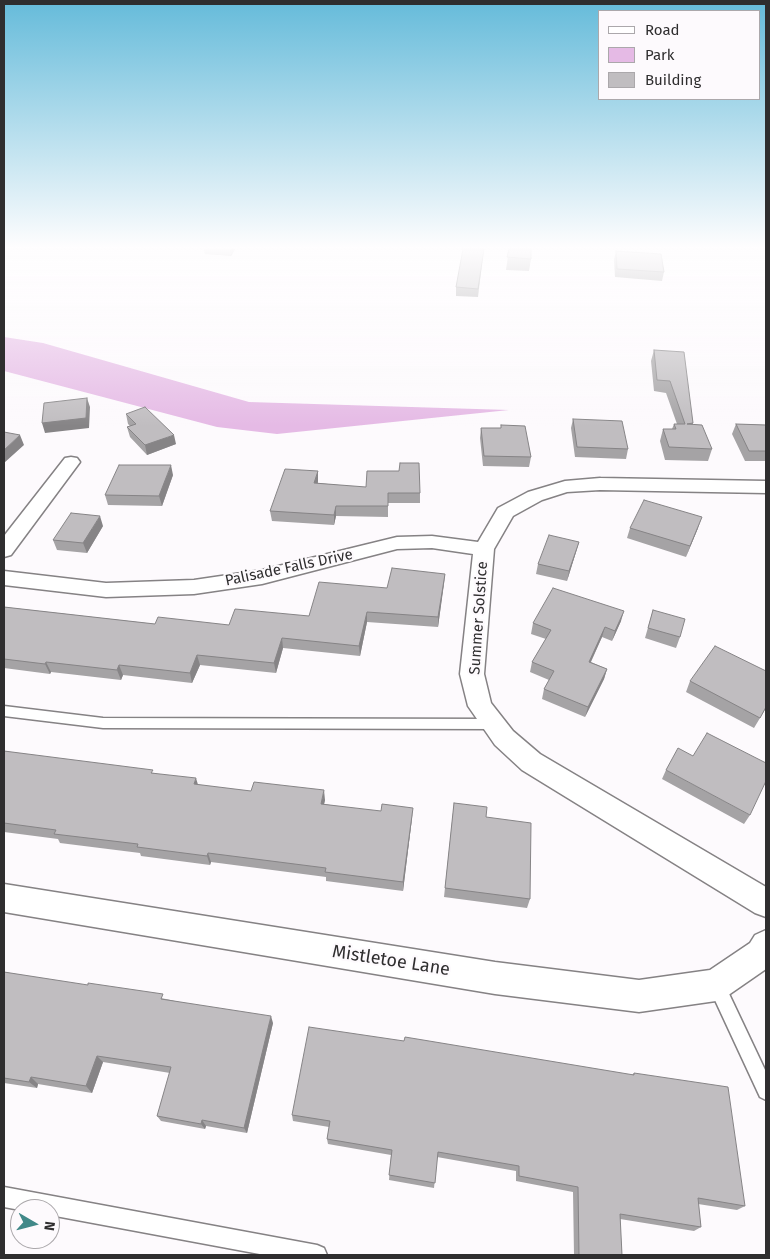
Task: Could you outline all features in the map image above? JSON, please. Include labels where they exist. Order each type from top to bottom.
[{"type":"street","points":[[4,550],[71,462]]},
{"type":"street","name":"Summer Solstice","points":[[766,487],[600,484],[565,487],[534,496],[505,512],[484,549],[472,674],[480,706],[504,738],[530,762],[766,903]]},
{"type":"street","name":"Palisade Falls Drive","points":[[4,578],[106,590],[194,587],[262,577],[397,543],[432,542],[484,549]]},
{"type":"street","name":"Mistletoe Lane","points":[[4,898],[495,978],[639,996],[716,985],[761,954],[766,946]]},
{"type":"lane","points":[[4,711],[103,723],[494,724]]},
{"type":"lane","points":[[716,985],[766,1091]]},
{"type":"lane","points":[[4,1197],[316,1255]]},
{"type":"green space","points":[[4,337],[43,343],[249,402],[509,410],[277,434],[217,427],[4,371]]},
{"type":"building","points":[[654,350],[684,352],[693,423],[687,424],[702,425],[712,449],[669,447],[663,429],[676,429],[674,424],[685,424],[670,381],[657,380]]},
{"type":"building","points":[[87,398],[86,418],[42,423],[44,403]]},
{"type":"building","points":[[145,407],[174,435],[145,445],[127,427],[136,424],[126,414]]},
{"type":"building","points":[[573,419],[622,421],[628,449],[577,447]]},
{"type":"building","points":[[736,424],[766,425],[766,451],[749,451]]},
{"type":"building","points":[[501,425],[525,426],[531,457],[484,456],[481,428],[501,428]]},
{"type":"building","points":[[4,432],[20,435],[4,450]]},
{"type":"building","points":[[400,463],[419,463],[420,493],[388,493],[388,506],[336,506],[334,515],[270,511],[285,469],[318,471],[314,483],[366,487],[367,471],[399,471]]},
{"type":"building","points":[[119,465],[171,465],[159,496],[105,495]]},
{"type":"building","points":[[644,500],[702,517],[690,546],[630,528]]},
{"type":"building","points":[[71,513],[100,516],[83,543],[53,540]]},
{"type":"building","points":[[549,535],[579,542],[569,571],[538,564]]},
{"type":"building","points":[[392,568],[445,574],[438,617],[367,612],[359,646],[282,638],[274,663],[197,655],[190,673],[119,665],[117,670],[4,659],[4,607],[155,624],[158,617],[229,625],[235,609],[309,616],[319,582],[387,588]]},
{"type":"building","points":[[553,588],[624,611],[615,631],[605,627],[589,662],[607,669],[588,707],[544,689],[554,671],[532,662],[551,630],[533,623]]},
{"type":"building","points":[[653,610],[685,619],[680,637],[648,628]]},
{"type":"building","points":[[715,646],[766,671],[766,707],[760,718],[690,681]]},
{"type":"building","points":[[707,733],[766,763],[766,781],[750,815],[666,770],[678,748],[693,756]]},
{"type":"building","points":[[4,751],[153,770],[151,773],[196,778],[194,784],[251,791],[254,782],[324,790],[321,804],[381,811],[382,804],[413,808],[403,882],[325,872],[326,868],[208,853],[207,856],[137,847],[138,844],[54,834],[56,830],[4,823]]},
{"type":"building","points":[[454,803],[487,807],[486,817],[531,823],[530,899],[445,888]]},
{"type":"building","points":[[4,972],[163,994],[161,999],[271,1016],[244,1128],[202,1120],[201,1124],[157,1116],[171,1067],[97,1056],[86,1086],[31,1077],[29,1082],[4,1078]]},
{"type":"building","points":[[309,1027],[404,1041],[405,1037],[634,1075],[634,1073],[728,1087],[745,1206],[698,1198],[701,1227],[620,1214],[622,1255],[579,1255],[578,1187],[519,1176],[519,1166],[438,1152],[435,1183],[389,1175],[392,1150],[327,1139],[330,1121],[292,1115]]}]
